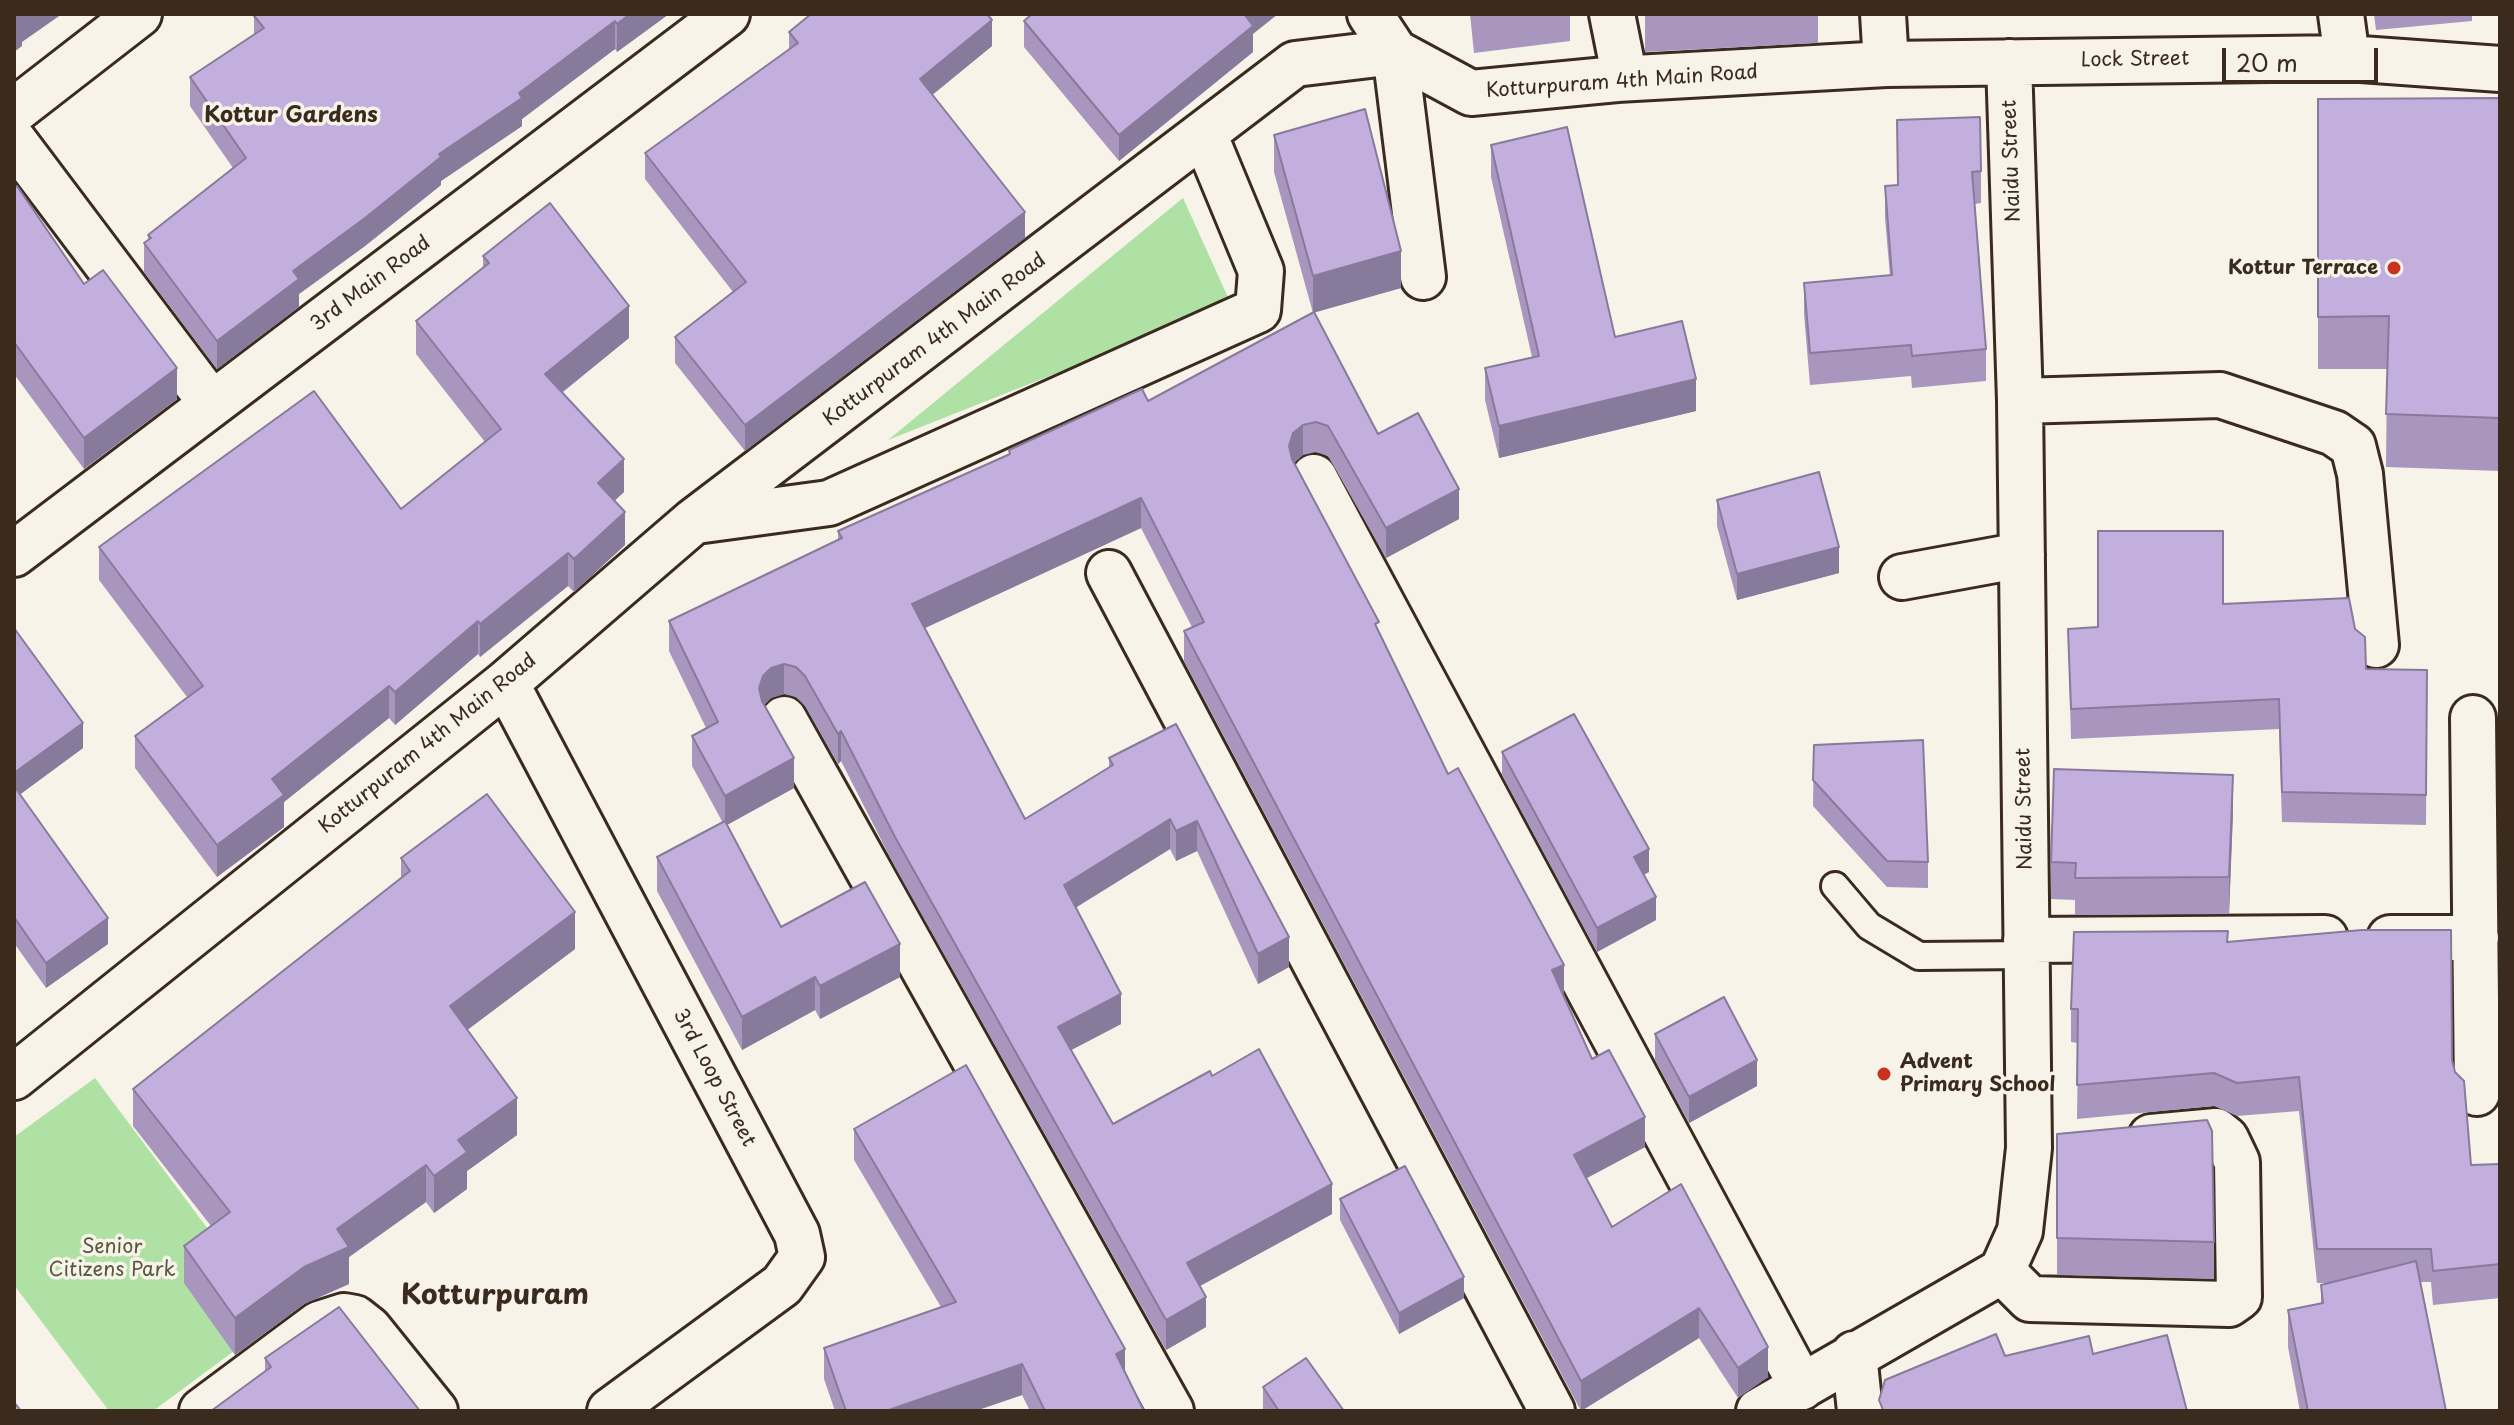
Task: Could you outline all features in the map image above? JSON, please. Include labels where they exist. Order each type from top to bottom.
[{"type":"street","points":[[14,111],[139,14]]},
{"type":"street","name":"3rd Main Road","points":[[14,554],[727,14]]},
{"type":"street","points":[[1370,14],[1395,52],[1423,277]]},
{"type":"street","points":[[1612,14],[1622,64],[1617,79]]},
{"type":"street","points":[[1883,14],[1886,64]]},
{"type":"street","points":[[2341,14],[2347,58]]},
{"type":"street","name":"Kotturpuram 4th Main Road","points":[[14,1077],[506,683],[694,521],[1205,136],[1295,64],[1395,52],[1471,93],[1617,79],[1886,64],[2009,62]]},
{"type":"street","name":"Lock Street","points":[[2009,62],[2347,58],[2500,69]]},
{"type":"street","name":"Naidu Street","points":[[2002,1271],[2020,1231],[2047,1146],[2026,948],[2020,401],[2009,62]]},
{"type":"street","points":[[694,521],[829,503],[1258,310],[1261,271],[1205,136]]},
{"type":"street","points":[[14,141],[212,404]]},
{"type":"street","points":[[2020,401],[2220,395],[2334,433],[2353,446],[2360,474],[2376,645]]},
{"type":"street","points":[[1314,477],[1802,1387]]},
{"type":"street","points":[[1902,577],[2022,555]]},
{"type":"street","points":[[1109,573],[1552,1411]]},
{"type":"street","name":"3rd Loop Street","points":[[506,683],[797,1234],[802,1257],[782,1285],[610,1411]]},
{"type":"street","points":[[2473,718],[2477,1093]]},
{"type":"street","points":[[784,719],[1171,1411]]},
{"type":"street","points":[[2026,948],[2476,938]]},
{"type":"street","points":[[1759,1411],[2002,1271],[2030,1299],[2229,1304],[2239,1297],[2237,1162],[2226,1139],[2216,1131],[2110,1140]]},
{"type":"street","points":[[202,1411],[319,1324],[344,1316],[355,1318],[369,1329],[435,1411]]},
{"type":"street","points":[[1854,1354],[1860,1411]]},
{"type":"lane","points":[[1835,886],[1869,926],[1919,956],[2026,948]]},
{"type":"green space","points":[[1183,198],[1231,304],[888,440]]},
{"type":"green space","name":"Senior Citizens Park","points":[[95,1078],[276,1320],[153,1411],[109,1411],[14,1285],[14,1137]]},
{"type":"building","points":[[630,14],[617,24],[615,21],[519,93],[522,98],[439,154],[441,157],[365,218],[293,271],[299,279],[217,341],[144,243],[151,238],[148,235],[246,158],[190,77],[264,28],[254,16]]},
{"type":"building","points":[[811,14],[987,14],[992,20],[920,79],[1025,212],[745,425],[675,337],[746,282],[645,153],[798,43],[789,32]]},
{"type":"building","points":[[1032,14],[1247,14],[1253,26],[1119,135],[1024,21]]},
{"type":"building","points":[[2500,98],[2500,418],[2386,414],[2389,316],[2318,317],[2318,99]]},
{"type":"building","points":[[1365,109],[1401,251],[1313,276],[1274,135]]},
{"type":"building","points":[[1980,117],[1981,171],[1972,172],[1986,349],[1912,356],[1911,345],[1810,353],[1804,283],[1892,275],[1885,186],[1898,185],[1897,120]]},
{"type":"building","points":[[1567,127],[1615,337],[1682,321],[1696,379],[1499,426],[1485,368],[1539,356],[1491,145]]},
{"type":"building","points":[[17,186],[84,284],[103,270],[177,368],[84,438],[14,342],[14,188]]},
{"type":"building","points":[[550,203],[629,306],[545,374],[624,459],[598,483],[625,512],[574,559],[568,553],[480,624],[478,621],[395,692],[389,686],[272,779],[284,795],[217,845],[135,736],[203,686],[99,547],[314,391],[401,509],[501,429],[416,321],[489,263],[483,256]]},
{"type":"building","points":[[1314,312],[1378,434],[1418,413],[1459,489],[1386,528],[1328,426],[1316,422],[1303,425],[1293,433],[1289,446],[1292,459],[1379,622],[1375,624],[1448,774],[1458,768],[1564,965],[1552,970],[1592,1059],[1609,1050],[1645,1117],[1574,1155],[1612,1227],[1681,1184],[1768,1347],[1738,1368],[1699,1308],[1581,1381],[1184,631],[1204,622],[1141,498],[912,604],[1025,819],[1113,765],[1109,758],[1176,724],[1289,937],[1258,954],[1197,821],[1176,831],[1170,819],[1064,885],[1121,994],[1058,1027],[1113,1124],[1210,1071],[1212,1076],[1259,1049],[1332,1184],[1187,1263],[1206,1297],[1166,1320],[895,837],[841,731],[838,734],[805,676],[796,667],[784,664],[771,668],[763,676],[759,688],[762,701],[794,758],[725,796],[692,736],[718,722],[669,621],[842,538],[838,531],[1010,454],[1009,450],[1142,389],[1148,401]]},
{"type":"building","points":[[1819,472],[1839,547],[1737,574],[1717,500]]},
{"type":"building","points":[[2098,531],[2223,531],[2223,604],[2349,598],[2355,629],[2365,637],[2366,669],[2427,670],[2426,795],[2282,792],[2279,699],[2071,709],[2068,629],[2098,627]]},
{"type":"building","points":[[14,628],[83,723],[14,773]]},
{"type":"building","points":[[1574,714],[1649,849],[1634,857],[1656,897],[1597,928],[1502,752]]},
{"type":"building","points":[[1923,740],[1928,862],[1887,861],[1813,780],[1814,745]]},
{"type":"building","points":[[2054,769],[2233,775],[2229,877],[2075,878],[2076,863],[2051,862]]},
{"type":"building","points":[[14,786],[108,918],[46,963],[14,917]]},
{"type":"building","points":[[487,794],[575,912],[450,1006],[517,1098],[458,1140],[467,1152],[434,1176],[426,1165],[337,1229],[349,1247],[304,1267],[235,1318],[184,1246],[230,1212],[133,1089],[410,871],[401,858]]},
{"type":"building","points":[[725,821],[781,927],[865,882],[900,944],[820,986],[815,977],[742,1017],[657,857]]},
{"type":"building","points":[[2362,930],[2451,930],[2452,1060],[2455,1072],[2464,1081],[2471,1165],[2500,1164],[2500,1264],[2433,1271],[2431,1249],[2317,1249],[2299,1077],[2237,1083],[2214,1073],[2077,1085],[2078,1009],[2071,1009],[2074,932],[2228,931],[2227,942]]},
{"type":"building","points":[[1724,997],[1757,1060],[1689,1097],[1655,1034]]},
{"type":"building","points":[[966,1065],[1125,1349],[1116,1354],[1144,1411],[1045,1411],[1022,1364],[886,1411],[846,1411],[824,1348],[956,1302],[854,1129]]},
{"type":"building","points":[[2207,1120],[2212,1131],[2214,1242],[2057,1238],[2057,1134]]},
{"type":"building","points":[[1405,1166],[1464,1277],[1399,1313],[1340,1199]]},
{"type":"building","points":[[2416,1261],[2446,1411],[2308,1411],[2288,1310],[2323,1303],[2321,1285]]},
{"type":"building","points":[[339,1307],[420,1411],[211,1411],[271,1367],[265,1358]]},
{"type":"building","points":[[1996,1334],[2005,1356],[2089,1336],[2093,1354],[2167,1335],[2187,1411],[1881,1411],[1879,1400],[1885,1380]]},
{"type":"building","points":[[1306,1358],[1344,1411],[1279,1411],[1263,1387]]},
{"type":"place","name":"Kottur Terrace","points":[[2394,268]]},
{"type":"place","name":"Advent Primary School","points":[[1884,1074]]},
{"type":"district","name":"Kottur Gardens","points":[[291,116]]},
{"type":"district","name":"Kotturpuram","points":[[495,1296]]}]
